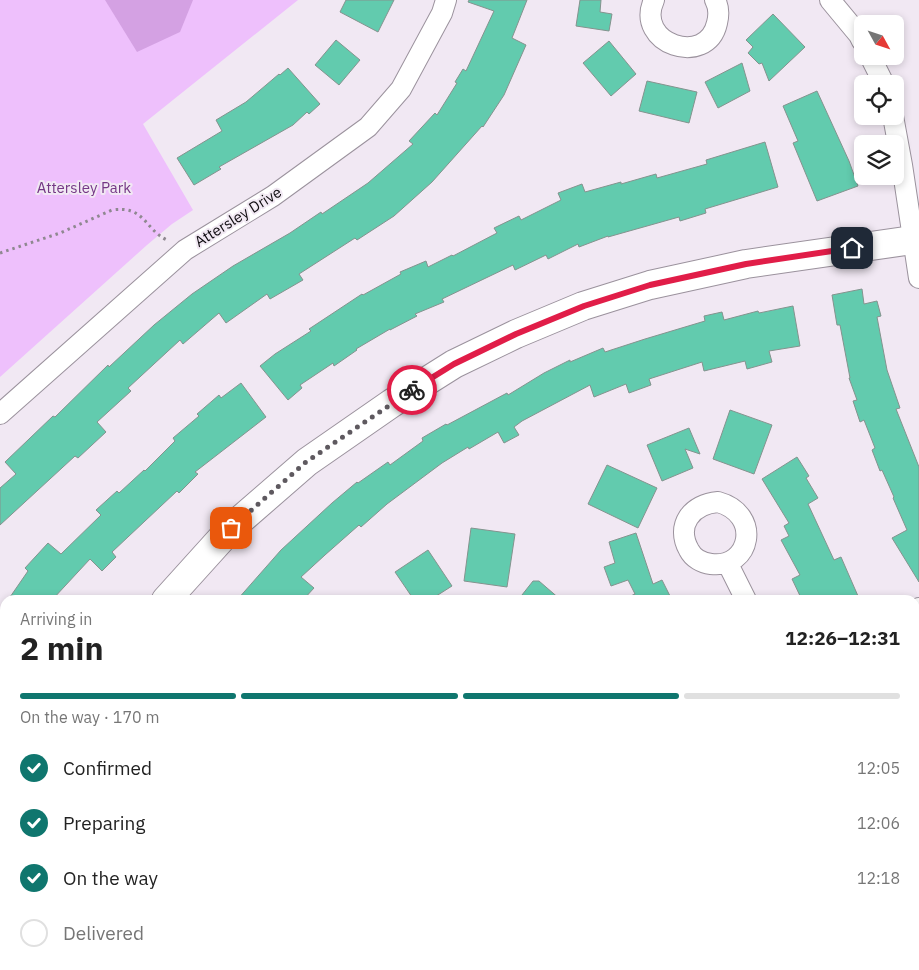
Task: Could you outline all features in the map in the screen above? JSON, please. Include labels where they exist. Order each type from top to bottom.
[{"type":"street","name":"Attersley Drive","points":[[0,414],[185,250],[273,196],[368,127],[402,90],[442,14],[446,0]]},
{"type":"street","points":[[654,0],[651,15],[653,26],[658,35],[678,47],[700,44],[710,37],[716,27],[719,16],[715,0]]},
{"type":"street","points":[[830,0],[854,29]]},
{"type":"street","points":[[895,125],[916,239],[919,278]]},
{"type":"street","points":[[171,595],[231,528],[306,462],[392,403],[463,359],[516,334],[584,306],[650,285],[746,264],[916,239]]},
{"type":"street","points":[[728,564],[744,595]]},
{"type":"path","points":[[0,254],[118,209],[125,209],[140,216],[160,237],[185,250]]},
{"type":"green space","name":"Attersley Park","points":[[0,0],[298,0],[143,124],[193,210],[172,224],[147,245],[0,377]]},
{"type":"shaded area","points":[[105,0],[193,0],[180,32],[137,52]]},
{"type":"building","points":[[346,0],[394,0],[378,32],[340,12]]},
{"type":"building","points":[[469,0],[527,0],[512,38],[526,45],[504,95],[483,127],[432,182],[394,216],[357,240],[355,238],[299,274],[303,280],[270,299],[267,294],[226,323],[219,313],[183,344],[180,340],[128,388],[131,391],[97,422],[106,432],[78,458],[75,456],[0,525],[0,488],[16,474],[5,462],[53,416],[55,417],[108,365],[109,367],[154,325],[192,294],[233,266],[290,233],[321,212],[322,214],[368,183],[413,144],[409,141],[435,113],[437,115],[457,83],[455,82],[463,69],[466,71],[494,11],[468,2]]},
{"type":"building","points":[[580,0],[601,0],[600,12],[612,14],[609,31],[576,26]]},
{"type":"building","points":[[773,14],[805,47],[769,81],[762,63],[759,64],[748,53],[753,47],[746,40]]},
{"type":"building","points":[[336,40],[360,60],[339,85],[315,65]]},
{"type":"building","points":[[609,41],[636,74],[611,96],[583,63]]},
{"type":"building","points":[[742,63],[750,91],[718,108],[705,82]]},
{"type":"building","points":[[288,68],[320,104],[309,114],[307,112],[293,125],[219,167],[221,169],[194,185],[177,158],[222,131],[216,120],[246,102]]},
{"type":"building","points":[[647,81],[697,92],[689,123],[639,111]]},
{"type":"building","points":[[817,91],[849,161],[854,175],[854,185],[858,186],[817,201],[793,143],[798,141],[783,106]]},
{"type":"building","points":[[765,142],[778,187],[705,209],[706,213],[680,221],[679,217],[608,236],[579,247],[578,244],[548,259],[546,255],[515,270],[513,265],[442,299],[444,302],[415,314],[417,316],[356,349],[334,366],[333,363],[300,385],[302,388],[288,400],[260,366],[311,331],[309,329],[362,294],[401,274],[400,272],[426,261],[428,267],[453,256],[497,233],[494,228],[519,216],[521,220],[561,200],[558,193],[582,184],[585,192],[656,174],[657,178],[707,164],[706,160]]},
{"type":"building","points":[[862,289],[864,304],[877,301],[881,316],[877,317],[887,370],[900,408],[896,409],[919,467],[919,582],[892,538],[907,530],[882,470],[880,471],[872,450],[875,448],[864,420],[860,422],[853,401],[857,400],[849,378],[840,325],[837,325],[832,295]]},
{"type":"building","points":[[793,306],[800,346],[769,351],[772,362],[747,369],[745,361],[704,371],[702,362],[649,379],[651,385],[629,393],[626,384],[594,397],[590,385],[522,421],[514,427],[519,435],[504,443],[498,432],[442,463],[387,504],[361,527],[359,525],[301,577],[314,588],[308,595],[241,595],[281,550],[357,482],[388,462],[390,465],[423,441],[422,438],[446,424],[507,393],[508,395],[570,360],[570,362],[603,348],[605,352],[705,321],[704,316],[722,312],[724,320],[758,311],[759,313]]},
{"type":"building","points":[[241,383],[266,417],[195,472],[198,474],[179,493],[177,491],[112,552],[116,557],[102,571],[90,559],[57,595],[11,595],[28,571],[25,568],[48,543],[61,554],[101,515],[96,510],[117,491],[119,493],[145,471],[175,441],[173,438],[199,416],[197,414],[219,395],[221,398]]},
{"type":"building","points":[[730,410],[772,425],[754,474],[713,459]]},
{"type":"building","points":[[689,428],[700,454],[685,449],[693,468],[662,481],[647,445]]},
{"type":"building","points":[[797,457],[809,476],[806,478],[818,498],[808,504],[834,560],[841,557],[858,595],[800,595],[792,579],[800,575],[781,540],[789,536],[784,526],[789,523],[762,479]]},
{"type":"building","points":[[607,465],[657,488],[638,528],[588,504]]},
{"type":"building","points":[[471,528],[515,534],[507,587],[464,581]]},
{"type":"building","points":[[636,533],[653,584],[662,580],[670,595],[633,595],[635,594],[628,580],[611,586],[604,567],[615,563],[609,542]]},
{"type":"building","points":[[428,550],[452,586],[438,595],[411,595],[395,572]]},
{"type":"building","points":[[533,581],[539,581],[555,595],[522,595]]},
{"type":"way so far","points":[[231,528],[306,462],[412,390]]},
{"type":"route","points":[[412,390],[454,364],[516,334],[584,306],[650,285],[746,264],[852,248]]}]
